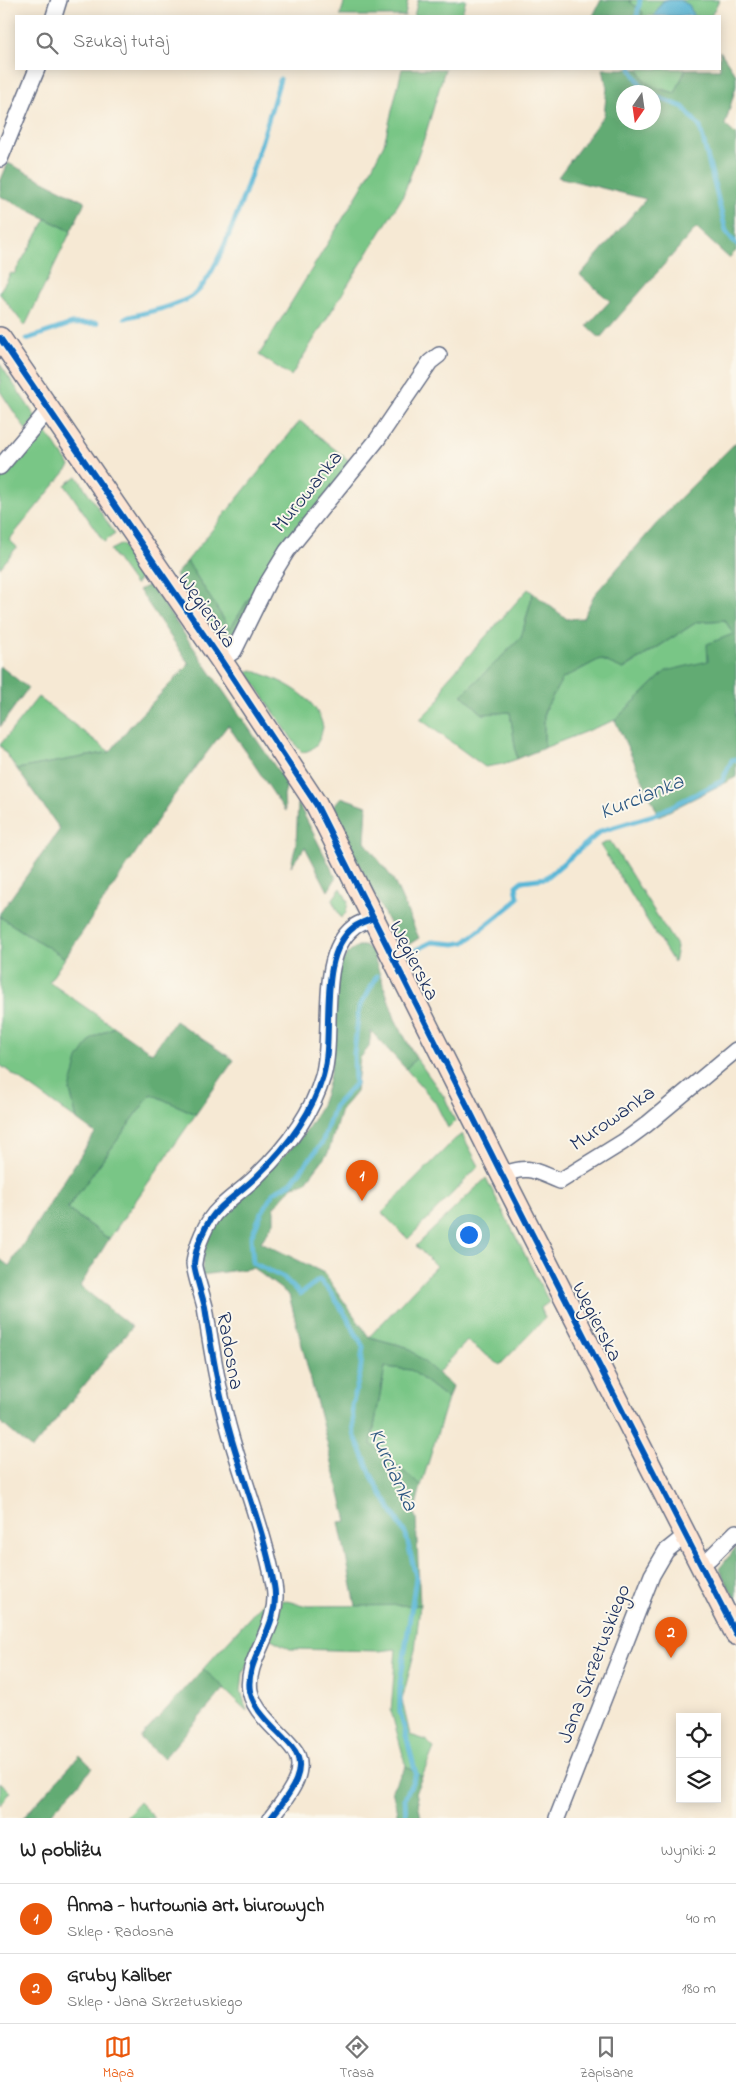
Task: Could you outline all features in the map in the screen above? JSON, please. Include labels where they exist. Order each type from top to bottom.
[{"type":"main road","name":"Węgierska","points":[[0,338],[221,660],[316,804],[502,1175],[736,1634]]},
{"type":"street","points":[[54,15],[59,0]]},
{"type":"street","points":[[0,159],[37,70]]},
{"type":"street","name":"Murowanka","points":[[221,660],[234,652],[268,582],[287,551],[361,460],[430,362],[439,355]]},
{"type":"street","points":[[0,467],[48,410]]},
{"type":"street","name":"Radosna","points":[[271,1818],[293,1787],[299,1769],[296,1752],[258,1709],[250,1691],[251,1672],[273,1616],[275,1588],[269,1561],[222,1405],[199,1279],[193,1266],[198,1248],[212,1218],[218,1210],[258,1176],[294,1133],[310,1107],[323,1075],[326,1059],[329,992],[334,960],[339,946],[354,926],[373,918]]},
{"type":"street","name":"Murowanka","points":[[502,1175],[516,1169],[530,1168],[560,1181],[624,1142],[736,1050]]},
{"type":"street","points":[[700,1563],[710,1558],[736,1532]]},
{"type":"street","name":"Jana Skrzetuskiego","points":[[557,1818],[652,1575],[666,1552],[686,1535]]},
{"type":"green space","points":[[345,0],[408,0],[405,15],[340,15]]},
{"type":"green space","points":[[418,0],[466,0],[461,15],[414,15]]},
{"type":"green space","points":[[601,0],[631,0],[630,2],[643,12],[642,15],[594,15]]},
{"type":"green space","points":[[631,0],[719,0],[712,15],[642,15],[643,12],[630,2]]},
{"type":"green space","points":[[721,52],[736,75],[736,86],[725,125],[736,135],[736,251],[729,258],[696,228],[600,338],[587,326],[610,301],[580,275],[646,199],[558,177],[604,115],[607,88],[603,70],[639,70],[650,85],[616,85],[616,130],[661,130],[661,89],[675,93],[686,70],[721,70]]},
{"type":"green space","points":[[402,70],[445,70],[425,136],[402,198],[291,376],[259,355],[361,189],[384,144]]},
{"type":"green space","points":[[639,70],[686,70],[675,93],[661,89],[661,85],[650,85]]},
{"type":"green space","points":[[8,163],[85,202],[71,231],[0,196],[0,182]]},
{"type":"green space","points":[[46,219],[71,231],[25,326],[0,294],[0,291],[11,273],[14,274]]},
{"type":"green space","points":[[0,364],[37,419],[26,430],[0,391]]},
{"type":"green space","points":[[300,421],[353,464],[278,551],[230,629],[187,561]]},
{"type":"green space","points":[[44,429],[70,466],[9,540],[17,547],[0,568],[0,475],[31,439]]},
{"type":"green space","points":[[736,442],[736,777],[659,816],[615,720],[666,671],[708,661],[707,644],[733,634],[725,620],[697,622],[623,669],[600,659],[562,679],[544,712],[544,748],[517,759],[510,712],[483,714],[462,695],[521,638],[533,593],[567,619],[583,618],[594,595],[673,505]]},
{"type":"green space","points":[[77,476],[115,534],[104,542],[65,485]]},
{"type":"green space","points":[[122,544],[142,575],[135,585],[110,550]]},
{"type":"green space","points":[[187,561],[230,629],[262,578],[254,603],[237,630],[227,633],[217,630],[207,622],[198,610],[175,575]]},
{"type":"green space","points":[[150,584],[287,784],[284,795],[285,811],[228,725],[173,797],[65,958],[0,917],[0,913],[60,829],[17,769],[110,752],[131,725],[189,664],[139,590]]},
{"type":"green space","points":[[528,589],[533,593],[521,638],[462,695],[483,714],[510,712],[517,759],[485,767],[420,719],[440,699],[445,682]]},
{"type":"green space","points":[[725,620],[733,634],[708,662],[666,671],[615,720],[544,748],[544,712],[562,679],[600,659],[624,669],[697,622]]},
{"type":"green space","points":[[0,666],[28,688],[0,727]]},
{"type":"green space","points":[[251,670],[285,684],[305,697],[313,706],[319,715],[323,727],[319,740],[314,747],[302,752],[298,748],[247,672]]},
{"type":"green space","points":[[38,697],[110,752],[17,769],[0,745]]},
{"type":"green space","points":[[341,797],[367,806],[365,842],[393,879],[419,938],[402,949],[331,809]]},
{"type":"green space","points":[[298,803],[336,878],[328,891],[305,847],[291,866],[296,844]]},
{"type":"green space","points":[[610,841],[677,947],[674,963],[600,845]]},
{"type":"green space","points":[[341,888],[348,902],[346,913],[341,918],[332,900]]},
{"type":"green space","points":[[0,917],[65,958],[49,982],[114,1027],[92,1038],[70,1090],[77,1120],[0,1065]]},
{"type":"green space","points":[[358,946],[366,946],[372,951],[395,1019],[416,1058],[406,1069],[371,1031],[369,1047],[360,1058],[356,1092],[341,1110],[328,1153],[305,1183],[293,1186],[274,1207],[274,1222],[261,1242],[324,1273],[369,1337],[407,1347],[452,1386],[448,1399],[411,1370],[385,1367],[371,1444],[421,1486],[414,1514],[416,1518],[420,1605],[356,1606],[339,1522],[347,1521],[289,1295],[253,1268],[202,1275],[205,1248],[215,1225],[230,1205],[303,1135],[323,1101],[330,1075],[339,973],[346,955]]},
{"type":"green space","points":[[175,1021],[234,1060],[196,1114],[151,1094],[67,1209],[109,1239],[80,1286],[132,1327],[32,1449],[0,1422],[0,1259],[9,1266],[95,1133],[77,1120],[70,1090],[78,1059],[92,1038],[114,1027],[152,1053]]},
{"type":"green space","points":[[416,1058],[445,1098],[455,1121],[448,1128],[435,1102],[406,1069]]},
{"type":"green space","points":[[151,1094],[196,1114],[109,1239],[67,1209]]},
{"type":"green space","points":[[462,1134],[479,1166],[408,1239],[382,1213]]},
{"type":"green space","points":[[486,1178],[549,1302],[541,1308],[545,1318],[500,1365],[467,1341],[437,1374],[407,1347],[369,1337],[436,1266],[416,1246]]},
{"type":"green space","points":[[385,1367],[411,1370],[448,1399],[421,1486],[371,1444]]},
{"type":"green space","points":[[736,1547],[736,1601],[719,1569]]},
{"type":"green space","points":[[269,1596],[267,1621],[243,1673],[241,1691],[247,1711],[203,1669]]},
{"type":"green space","points":[[282,1600],[308,1606],[420,1605],[415,1650],[402,1700],[410,1735],[426,1740],[434,1748],[422,1777],[406,1766],[391,1711],[396,1649],[379,1651],[290,1649],[271,1639]]},
{"type":"green space","points":[[203,1669],[225,1688],[164,1758],[140,1738]]},
{"type":"green space","points":[[80,1755],[93,1768],[47,1818],[23,1818]]},
{"type":"green space","points":[[406,1766],[422,1777],[416,1791],[421,1818],[398,1818],[392,1789]]},
{"type":"green space","points":[[0,1782],[11,1792],[0,1805]]},
{"type":"green space","points":[[139,1802],[155,1818],[125,1818]]},
{"type":"water","points":[[666,0],[679,0],[689,5],[694,15],[655,15],[662,2]]},
{"type":"waterway","name":"Kurcianka","points":[[637,15],[640,0]]},
{"type":"waterway","name":"Kurcianka","points":[[632,70],[641,85]]},
{"type":"waterway","points":[[125,318],[184,301],[191,297],[204,283],[218,260],[244,196],[280,79]]},
{"type":"waterway","name":"Kurcianka","points":[[661,99],[683,107],[700,127],[726,231],[736,244]]},
{"type":"waterway","points":[[27,339],[71,324],[97,323]]},
{"type":"waterway","name":"Kurcianka","points":[[416,950],[432,942],[455,944],[465,942],[514,903],[518,897],[516,886],[522,881],[546,878],[601,831],[654,815],[722,781],[732,760],[736,759]]},
{"type":"waterway","name":"Kurcianka","points":[[377,976],[359,1008],[354,1054],[355,1084],[334,1107],[322,1143],[291,1183],[274,1192],[261,1214],[251,1237],[253,1263],[284,1278],[300,1294],[319,1280],[330,1291],[363,1347],[360,1374],[352,1406],[354,1434],[374,1481],[406,1535],[416,1577],[400,1684],[400,1712],[416,1774],[405,1798],[406,1818]]},
{"type":"cycle path","points":[[0,338],[221,660],[316,804],[502,1175],[736,1634]]},
{"type":"cycle path","points":[[271,1818],[294,1784],[298,1775],[299,1765],[292,1747],[267,1721],[254,1702],[250,1691],[252,1667],[273,1614],[275,1600],[274,1585],[260,1530],[223,1407],[205,1307],[194,1263],[202,1234],[214,1214],[278,1154],[305,1117],[312,1104],[323,1076],[326,1059],[329,997],[335,957],[342,940],[354,927],[373,918]]},
{"type":"place","name":"Anma - hurtownia art. biurowych","points":[[362,1201]]},
{"type":"place","name":"Gruby Kaliber","points":[[671,1658]]}]
